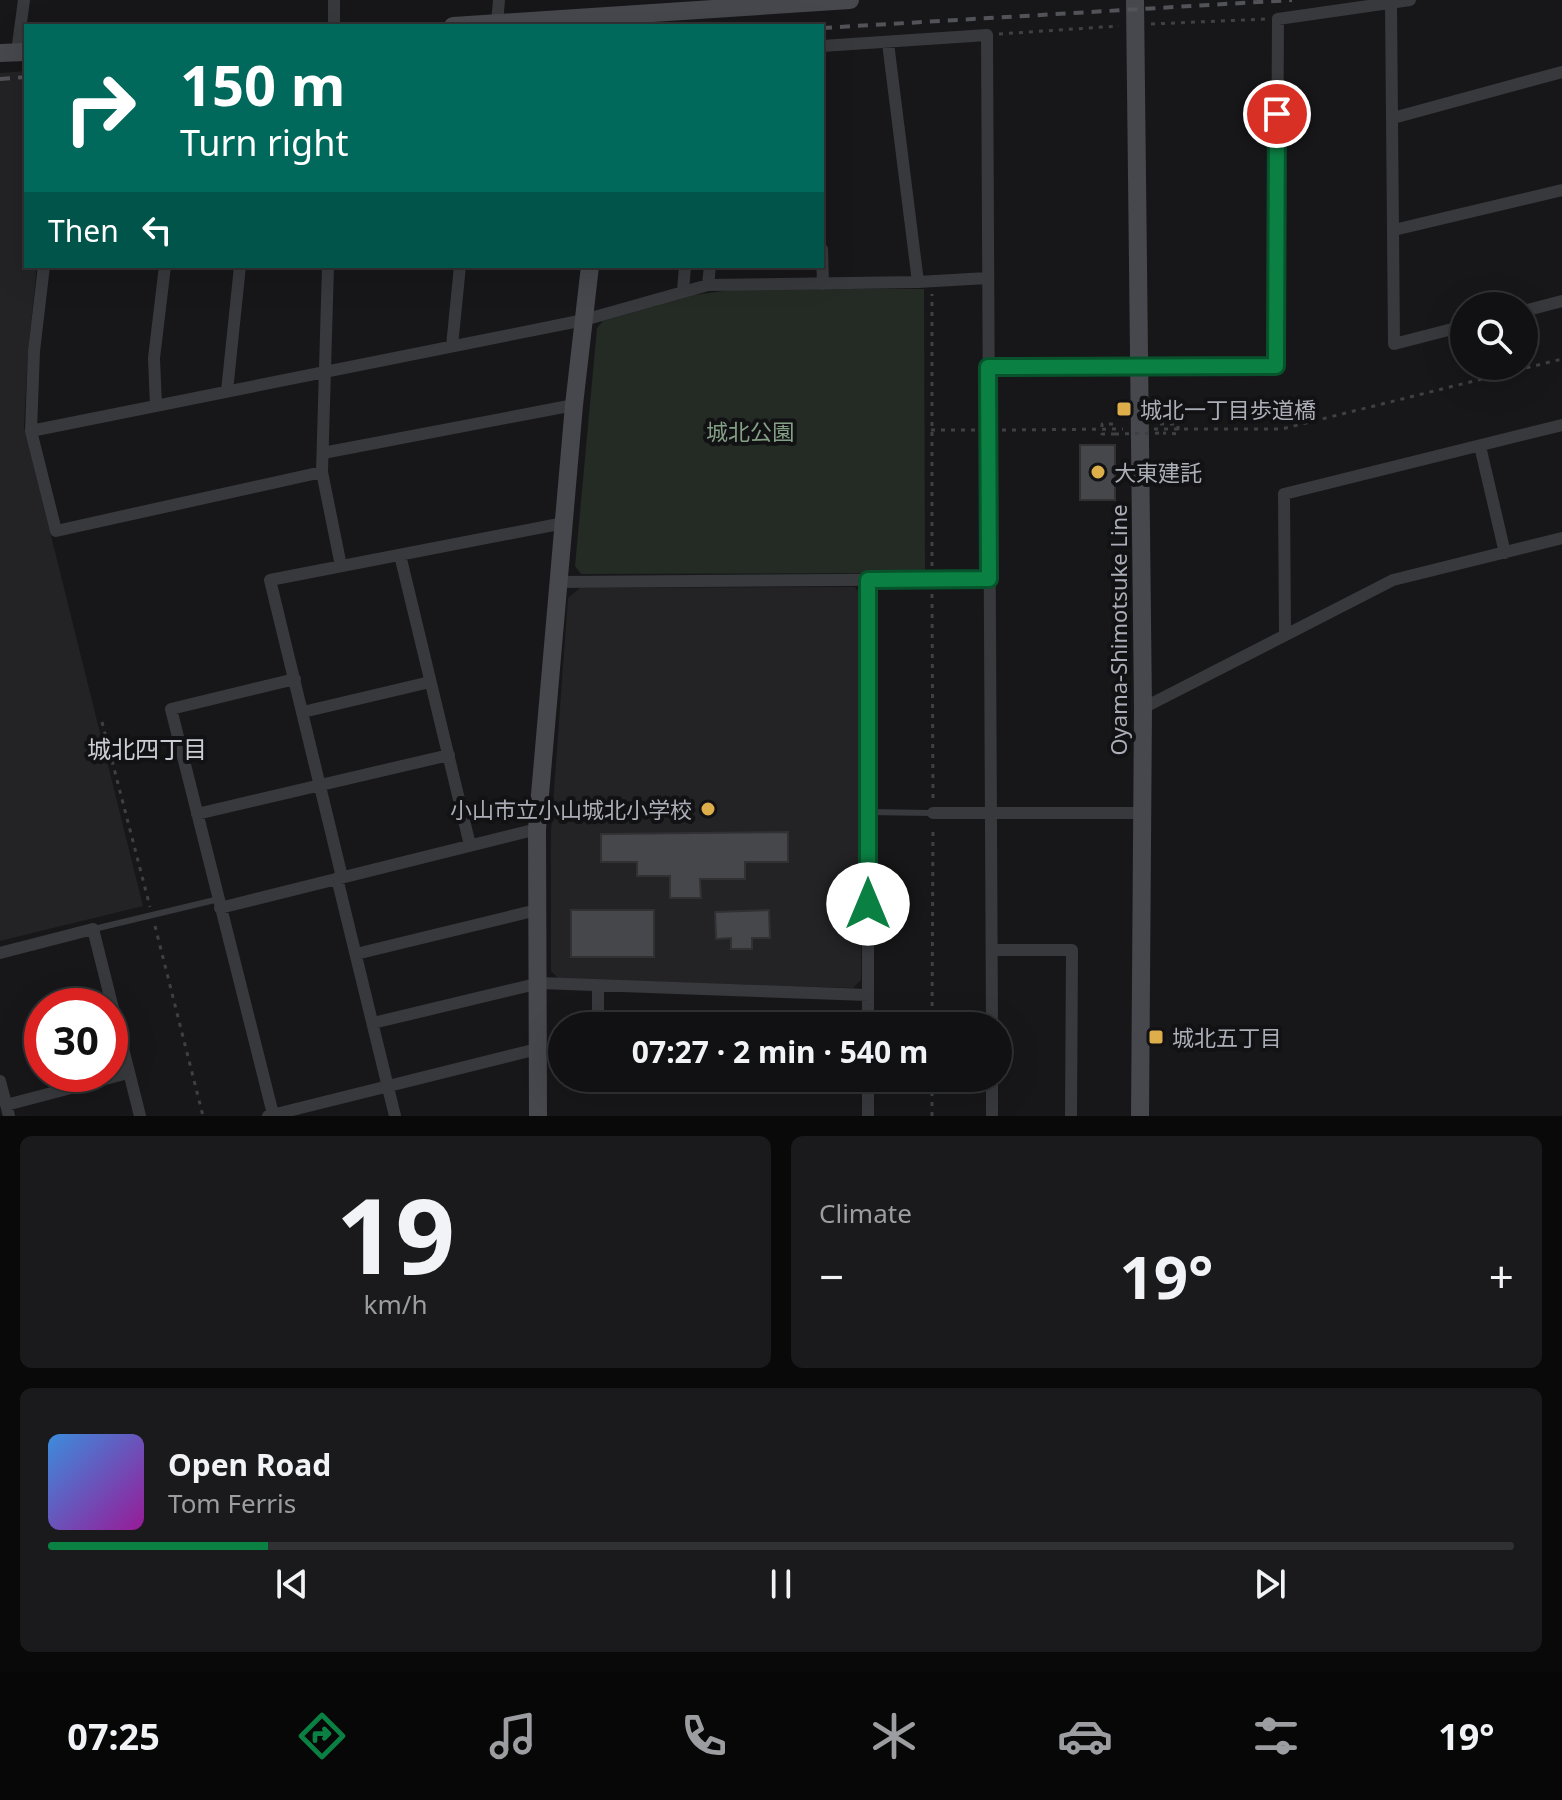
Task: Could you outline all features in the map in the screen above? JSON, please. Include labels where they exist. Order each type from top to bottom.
[{"type":"street","points":[[14,52],[24,0]]},
{"type":"street","points":[[334,0],[334,24]]},
{"type":"street","points":[[497,23],[499,0]]},
{"type":"street","points":[[482,24],[721,4],[850,0]]},
{"type":"street","name":"Oyama-Shimotsuke Line","points":[[1135,0],[1143,708],[1140,1116]]},
{"type":"street","points":[[988,367],[1276,366],[1278,19],[1410,0]]},
{"type":"street","points":[[1391,4],[1394,344],[1450,330]]},
{"type":"street","points":[[824,46],[987,35],[992,1012]]},
{"type":"street","points":[[888,43],[918,282]]},
{"type":"street","points":[[1393,118],[1562,72]]},
{"type":"street","points":[[1394,230],[1562,190]]},
{"type":"street","points":[[44,268],[34,351],[31,431],[56,531],[322,472]]},
{"type":"street","points":[[156,406],[154,358],[165,268]]},
{"type":"street","points":[[227,391],[240,268]]},
{"type":"street","points":[[328,268],[322,472],[341,566]]},
{"type":"street","points":[[452,346],[460,268]]},
{"type":"street","points":[[538,1116],[540,983],[537,829],[574,405],[590,268]]},
{"type":"street","points":[[683,291],[685,268]]},
{"type":"street","points":[[708,285],[710,268]]},
{"type":"street","points":[[823,268],[823,284]]},
{"type":"street","points":[[31,431],[584,320],[708,285],[932,282],[987,278]]},
{"type":"street","points":[[1538,307],[1562,301]]},
{"type":"street","points":[[323,453],[574,405]]},
{"type":"street","points":[[1285,634],[1284,494],[1562,425]]},
{"type":"street","points":[[1480,446],[1505,553]]},
{"type":"street","points":[[395,1116],[270,580],[564,523]]},
{"type":"street","points":[[1143,708],[1393,580],[1562,538]]},
{"type":"street","points":[[400,555],[470,845]]},
{"type":"street","points":[[558,582],[989,579]]},
{"type":"street","points":[[868,580],[868,1012]]},
{"type":"street","points":[[295,679],[171,709],[270,1115],[537,1049]]},
{"type":"street","points":[[303,712],[430,682]]},
{"type":"street","points":[[197,814],[449,755]]},
{"type":"street","points":[[933,813],[1142,813]]},
{"type":"street","points":[[219,904],[340,878],[537,829]]},
{"type":"street","points":[[356,954],[537,910]]},
{"type":"street","points":[[0,953],[93,929],[107,988]]},
{"type":"street","points":[[992,950],[1072,950],[1071,1116]]},
{"type":"street","points":[[373,1023],[540,983],[868,995]]},
{"type":"street","points":[[598,986],[598,1012]]},
{"type":"street","points":[[128,1073],[140,1116]]},
{"type":"street","points":[[0,1081],[8,1111],[68,1092]]},
{"type":"street","points":[[868,1092],[868,1116]]},
{"type":"street","points":[[992,1092],[992,1116]]},
{"type":"lane","points":[[868,812],[933,813]]},
{"type":"lane","points":[[93,929],[219,904]]},
{"type":"path","points":[[932,282],[932,1012]]},
{"type":"path","points":[[931,430],[1282,429],[1562,359]]},
{"type":"path","points":[[1116,424],[1102,424],[1102,434],[1178,434],[1178,424],[1160,424]]},
{"type":"path","points":[[932,1092],[932,1116]]},
{"type":"shaded area","points":[[24,71],[24,268],[37,268],[24,427],[143,906],[0,941],[0,73]]},
{"type":"shaded area","name":"小山市立小山城北小学校","points":[[855,587],[861,596],[861,980],[853,988],[559,979],[551,971],[551,831],[568,598],[580,588]]},
{"type":"green space","name":"城北公園","points":[[738,289],[924,289],[925,571],[922,573],[581,574],[575,566],[597,328],[603,321],[694,295]]},
{"type":"building","name":"大東建託","points":[[1080,445],[1115,445],[1115,500],[1080,500]]},
{"type":"building","points":[[788,832],[788,862],[745,862],[745,879],[700,879],[701,898],[670,898],[670,876],[637,876],[637,862],[601,862],[601,834]]},
{"type":"building","points":[[571,910],[654,910],[654,957],[571,957]]},
{"type":"building","points":[[769,910],[770,938],[752,938],[752,949],[731,949],[731,938],[716,939],[715,912]]},
{"type":"railway","points":[[824,28],[1292,0]]},
{"type":"railway","points":[[0,79],[24,77]]},
{"type":"place","name":"城北一丁目歩道橋","points":[[1124,409]]},
{"type":"place","name":"大東建託","points":[[1098,472]]},
{"type":"place","name":"小山市立小山城北小学校","points":[[708,809]]},
{"type":"place","name":"城北五丁目","points":[[1156,1037]]},
{"type":"district","name":"城北四丁目","points":[[147,748]]},
{"type":"route","points":[[868,904],[868,580],[989,579],[988,367],[1276,366],[1277,114]]}]
